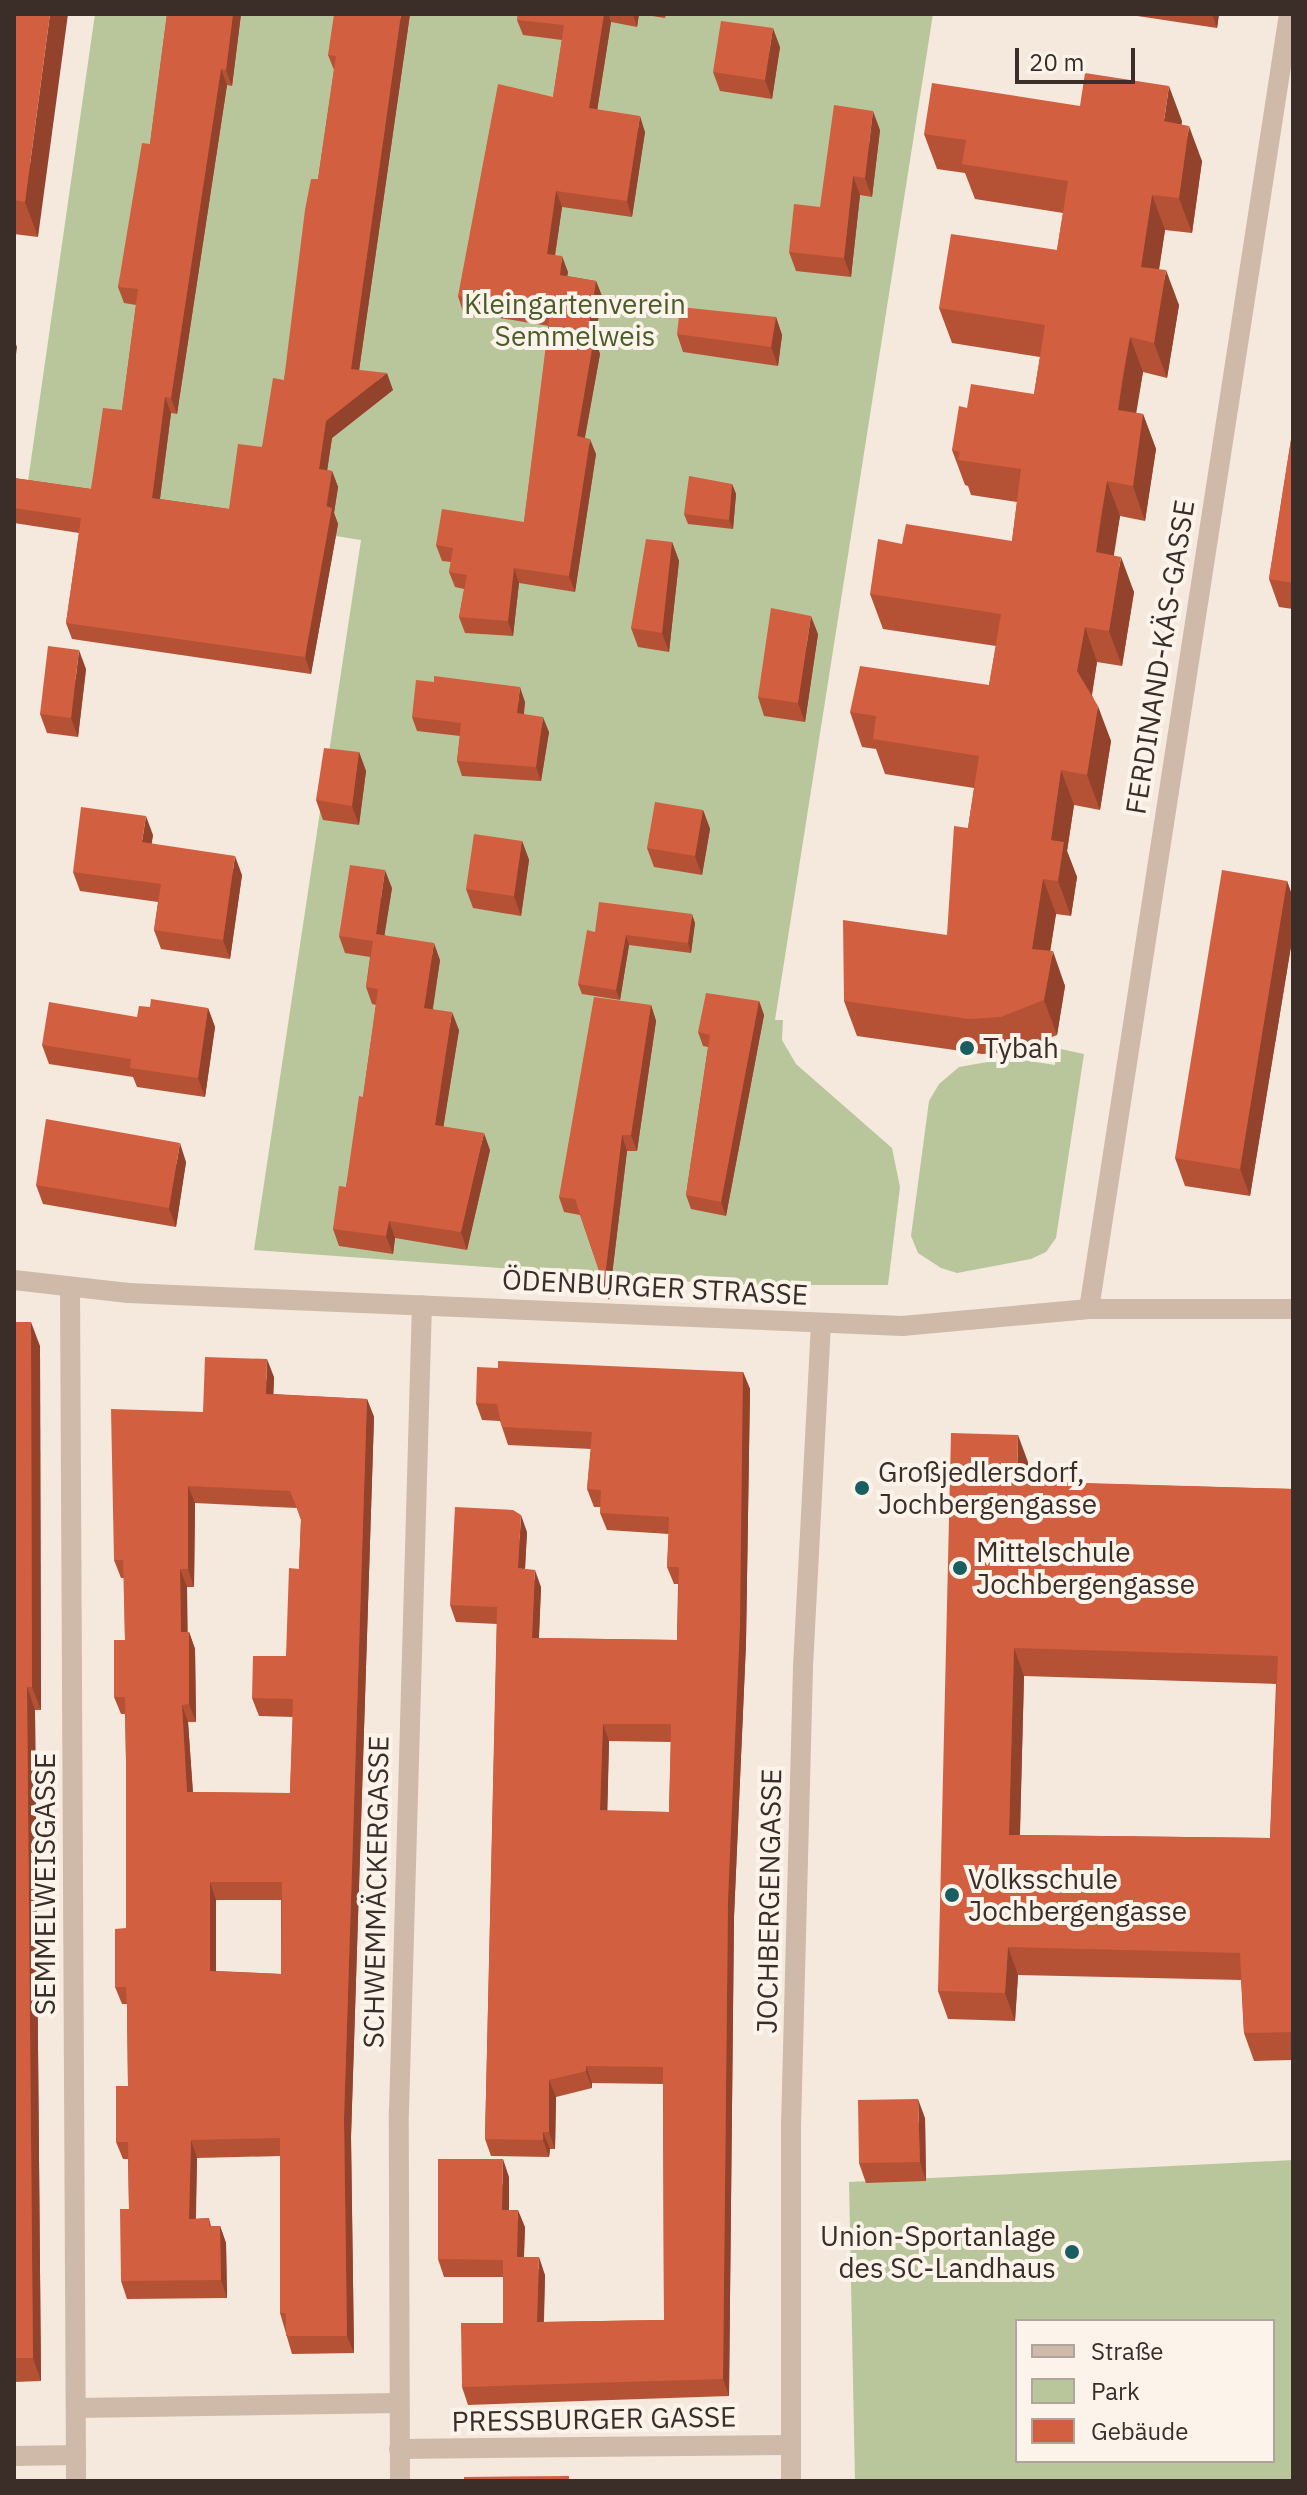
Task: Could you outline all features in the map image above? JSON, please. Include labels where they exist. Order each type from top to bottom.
[{"type":"street","name":"FERDINAND-KÄS-GASSE","points":[[1089,1309],[1155,874],[1289,43],[1289,14]]},
{"type":"street","name":"ÖDENBURGER STRASSE","points":[[14,1280],[70,1288],[902,1326],[1089,1309],[1293,1309]]},
{"type":"street","name":"SEMMELWEISGASSE","points":[[70,1288],[76,2481]]},
{"type":"street","name":"SCHWEMMÄCKERGASSE","points":[[400,2481],[405,1821],[422,1305]]},
{"type":"street","name":"JOCHBERGENGASSE","points":[[791,2481],[789,2445],[803,1667],[821,1323]]},
{"type":"street","points":[[76,2408],[399,2403]]},
{"type":"street","name":"PRESSBURGER GASSE","points":[[399,2449],[789,2445]]},
{"type":"street","points":[[14,2456],[76,2455]]},
{"type":"green space","name":"Kleingartenverein Semmelweis","points":[[95,14],[933,14],[775,1020],[783,1020],[782,1040],[796,1064],[892,1148],[900,1187],[888,1285],[734,1285],[254,1250],[361,540],[27,488]]},
{"type":"green space","points":[[1056,1048],[1084,1054],[1056,1238],[1046,1252],[1031,1259],[957,1273],[941,1268],[918,1253],[911,1236],[929,1101],[939,1084],[959,1067],[1010,1058],[1055,1065]]},
{"type":"green space","name":"Union-Sportanlage des SC-Landhaus","points":[[1293,2160],[1293,2481],[855,2481],[849,2182]]},
{"type":"building","points":[[14,14],[50,14],[25,202],[14,200]]},
{"type":"building","points":[[167,14],[233,14],[226,70],[221,69],[171,398],[165,397],[152,498],[229,509],[238,444],[262,447],[273,378],[284,380],[305,210],[311,179],[318,179],[336,56],[328,55],[334,14],[401,14],[351,369],[387,373],[326,421],[319,469],[332,471],[326,506],[332,508],[305,657],[66,623],[81,518],[14,508],[14,478],[91,489],[103,408],[122,410],[138,289],[118,287],[142,143],[150,144]]},
{"type":"building","points":[[518,14],[604,14],[589,108],[640,116],[627,201],[556,191],[547,254],[562,256],[560,275],[596,281],[587,337],[594,338],[577,436],[590,439],[569,576],[514,568],[508,621],[459,617],[467,575],[449,572],[453,548],[436,545],[442,509],[524,522],[550,312],[458,296],[498,84],[553,97],[564,25],[517,20]]},
{"type":"building","points":[[721,21],[773,28],[765,80],[713,72]]},
{"type":"building","points":[[1085,73],[1169,86],[1164,121],[1189,126],[1179,198],[1152,195],[1141,267],[1166,270],[1154,343],[1130,337],[1123,374],[1118,410],[1143,414],[1133,486],[1107,481],[1101,516],[1096,552],[1121,557],[1109,631],[1085,627],[1077,671],[1098,706],[1087,775],[1061,770],[1051,840],[1064,842],[1058,881],[1043,879],[1032,949],[1053,951],[1044,1000],[1001,1017],[969,1019],[844,1001],[843,920],[947,935],[954,826],[968,828],[979,756],[873,739],[876,716],[850,712],[860,666],[989,685],[1001,614],[870,594],[878,539],[902,544],[906,524],[1012,541],[1021,469],[958,460],[960,452],[952,450],[959,406],[967,408],[971,384],[1034,394],[1045,325],[939,308],[951,234],[1057,250],[1068,181],[962,164],[966,140],[924,134],[932,83],[1080,106]]},
{"type":"building","points":[[834,105],[873,111],[865,178],[853,176],[844,258],[789,252],[794,204],[820,207]]},
{"type":"building","points":[[680,307],[776,317],[771,347],[677,334]]},
{"type":"building","points":[[1293,427],[1293,583],[1269,579]]},
{"type":"building","points":[[689,476],[732,484],[729,520],[684,514]]},
{"type":"building","points":[[646,539],[672,542],[662,633],[631,628]]},
{"type":"building","points":[[771,608],[811,616],[798,703],[758,697]]},
{"type":"building","points":[[48,646],[79,650],[71,718],[40,714]]},
{"type":"building","points":[[434,676],[520,687],[517,713],[543,717],[536,767],[457,761],[461,723],[412,717],[416,680],[434,682]]},
{"type":"building","points":[[324,748],[359,752],[352,806],[316,800]]},
{"type":"building","points":[[655,802],[703,810],[695,856],[647,848]]},
{"type":"building","points":[[81,807],[146,816],[142,842],[235,856],[223,940],[154,930],[161,884],[73,872]]},
{"type":"building","points":[[474,834],[522,841],[514,896],[466,889]]},
{"type":"building","points":[[350,865],[385,870],[376,934],[434,943],[424,1008],[452,1012],[435,1125],[484,1133],[461,1232],[389,1221],[386,1236],[333,1229],[339,1186],[346,1187],[359,1096],[363,1097],[378,989],[366,987],[373,941],[339,936]]},
{"type":"building","points":[[1222,870],[1287,881],[1240,1169],[1175,1158]]},
{"type":"building","points":[[599,902],[692,914],[688,943],[626,935],[616,990],[578,984],[587,930],[595,932]]},
{"type":"building","points":[[706,993],[759,1001],[721,1202],[686,1195],[710,1035],[698,1032]]},
{"type":"building","points":[[594,997],[651,1005],[631,1135],[622,1135],[604,1285],[575,1199],[559,1197]]},
{"type":"building","points":[[151,999],[208,1008],[198,1078],[130,1068],[131,1059],[42,1045],[49,1002],[137,1017],[139,1006],[150,1007]]},
{"type":"building","points":[[46,1119],[180,1143],[169,1208],[36,1185]]},
{"type":"building","points":[[14,1322],[31,1322],[32,1687],[27,1687],[33,2358],[14,2358]]},
{"type":"building","points":[[205,1357],[267,1359],[266,1394],[367,1399],[344,2119],[347,2336],[286,2336],[286,2313],[280,2313],[280,2138],[191,2140],[189,2219],[209,2218],[209,2226],[220,2226],[221,2280],[121,2281],[120,2209],[129,2209],[128,2142],[116,2142],[116,2086],[128,2086],[127,2007],[126,1987],[115,1987],[115,1929],[126,1928],[126,1761],[125,1697],[114,1697],[114,1640],[125,1640],[123,1560],[114,1560],[111,1409],[203,1412]],"holes":[[[188,1486],[290,1491],[301,1519],[299,1569],[289,1568],[286,1656],[253,1656],[252,1698],[293,1699],[290,1793],[187,1792],[182,1705],[189,1704],[189,1632],[181,1632],[180,1569],[188,1569]],[[210,1882],[282,1882],[281,1974],[210,1971]]]},
{"type":"building","points":[[498,1361],[743,1372],[740,1626],[728,1900],[723,2379],[462,2387],[461,2323],[503,2323],[503,2260],[438,2259],[438,2159],[503,2159],[502,2210],[518,2210],[517,2257],[539,2257],[537,2322],[664,2320],[663,2067],[586,2066],[586,2071],[549,2080],[549,2132],[543,2132],[543,2140],[485,2139],[497,1607],[450,1605],[455,1507],[513,1510],[521,1515],[518,1568],[535,1570],[532,1638],[677,1640],[679,1567],[667,1567],[669,1517],[600,1513],[601,1490],[587,1489],[592,1432],[502,1427],[497,1404],[476,1403],[477,1367],[498,1368]],"holes":[[[603,1724],[671,1724],[669,1812],[600,1810]]]},
{"type":"building","points":[[951,1433],[1018,1435],[1017,1481],[1293,1489],[1293,2032],[1244,2033],[1240,1953],[1008,1947],[1005,1993],[938,1991]],"holes":[[[1014,1648],[1278,1656],[1270,1838],[1009,1835]]]},
{"type":"building","points":[[918,2099],[920,2162],[859,2163],[858,2100]]},
{"type":"building","points":[[569,2476],[569,2481],[464,2481],[464,2477]]},
{"type":"place","name":"Tybah","points":[[967,1048]]},
{"type":"place","name":"Großjedlersdorf, Jochbergengasse","points":[[862,1488]]},
{"type":"place","name":"Mittelschule Jochbergengasse","points":[[960,1568]]},
{"type":"place","name":"Volksschule Jochbergengasse","points":[[952,1895]]},
{"type":"place","name":"Union-Sportanlage des SC-Landhaus","points":[[1072,2252]]}]
